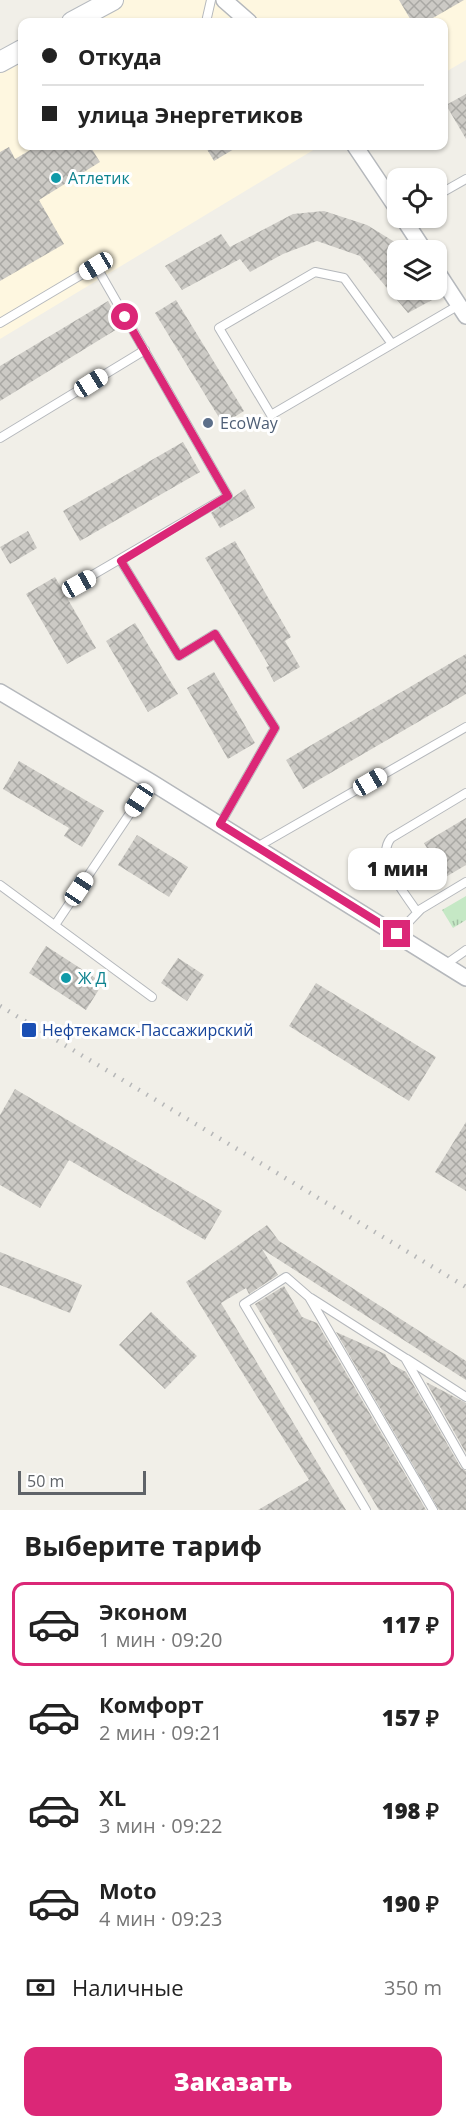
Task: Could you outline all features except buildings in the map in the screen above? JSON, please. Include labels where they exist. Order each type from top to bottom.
[{"type":"main road","points":[[79,18],[113,0]]},
{"type":"street","points":[[224,0],[244,18]]},
{"type":"street","points":[[359,150],[387,193]]},
{"type":"street","points":[[447,287],[463,311]]},
{"type":"street","points":[[0,692],[220,824],[466,978]]},
{"type":"lane","points":[[207,18],[212,0]]},
{"type":"lane","points":[[447,190],[466,179]]},
{"type":"lane","points":[[0,323],[96,266],[228,496],[79,584]]},
{"type":"lane","points":[[392,344],[344,278],[315,272],[219,328],[271,415],[392,344],[463,311]]},
{"type":"lane","points":[[0,438],[145,350]]},
{"type":"lane","points":[[121,561],[179,656],[215,634],[275,728],[220,824]]},
{"type":"lane","points":[[255,848],[466,727]]},
{"type":"lane","points":[[55,925],[151,782]]},
{"type":"lane","points":[[417,912],[385,858],[385,846],[391,838],[466,793]]},
{"type":"lane","points":[[397,934],[417,912],[466,882]]},
{"type":"lane","points":[[0,885],[152,998]]},
{"type":"lane","points":[[445,965],[466,950]]},
{"type":"lane","points":[[366,1510],[244,1304],[286,1277],[309,1297],[466,1397]]},
{"type":"lane","points":[[309,1297],[433,1510]]},
{"type":"lane","points":[[405,1358],[466,1465]]},
{"type":"shaded area","points":[[119,0],[466,0],[466,60],[448,71],[448,18],[90,18]]},
{"type":"shaded area","points":[[18,62],[18,150],[313,150],[0,339],[0,73]]},
{"type":"green space","points":[[466,896],[466,920],[453,928],[442,910]]},
{"type":"railway","points":[[0,1006],[466,1287]]},
{"type":"place","name":"Атлетик","points":[[56,178]]},
{"type":"place","name":"EcoWay","points":[[208,423]]},
{"type":"place","name":"Ж Д","points":[[66,978]]},
{"type":"place","name":"Нефтекамск-Пассажирский","points":[[29,1030]]},
{"type":"route","points":[[125,317],[228,496],[121,561],[179,656],[215,634],[275,728],[220,824],[255,848],[397,934]]}]
